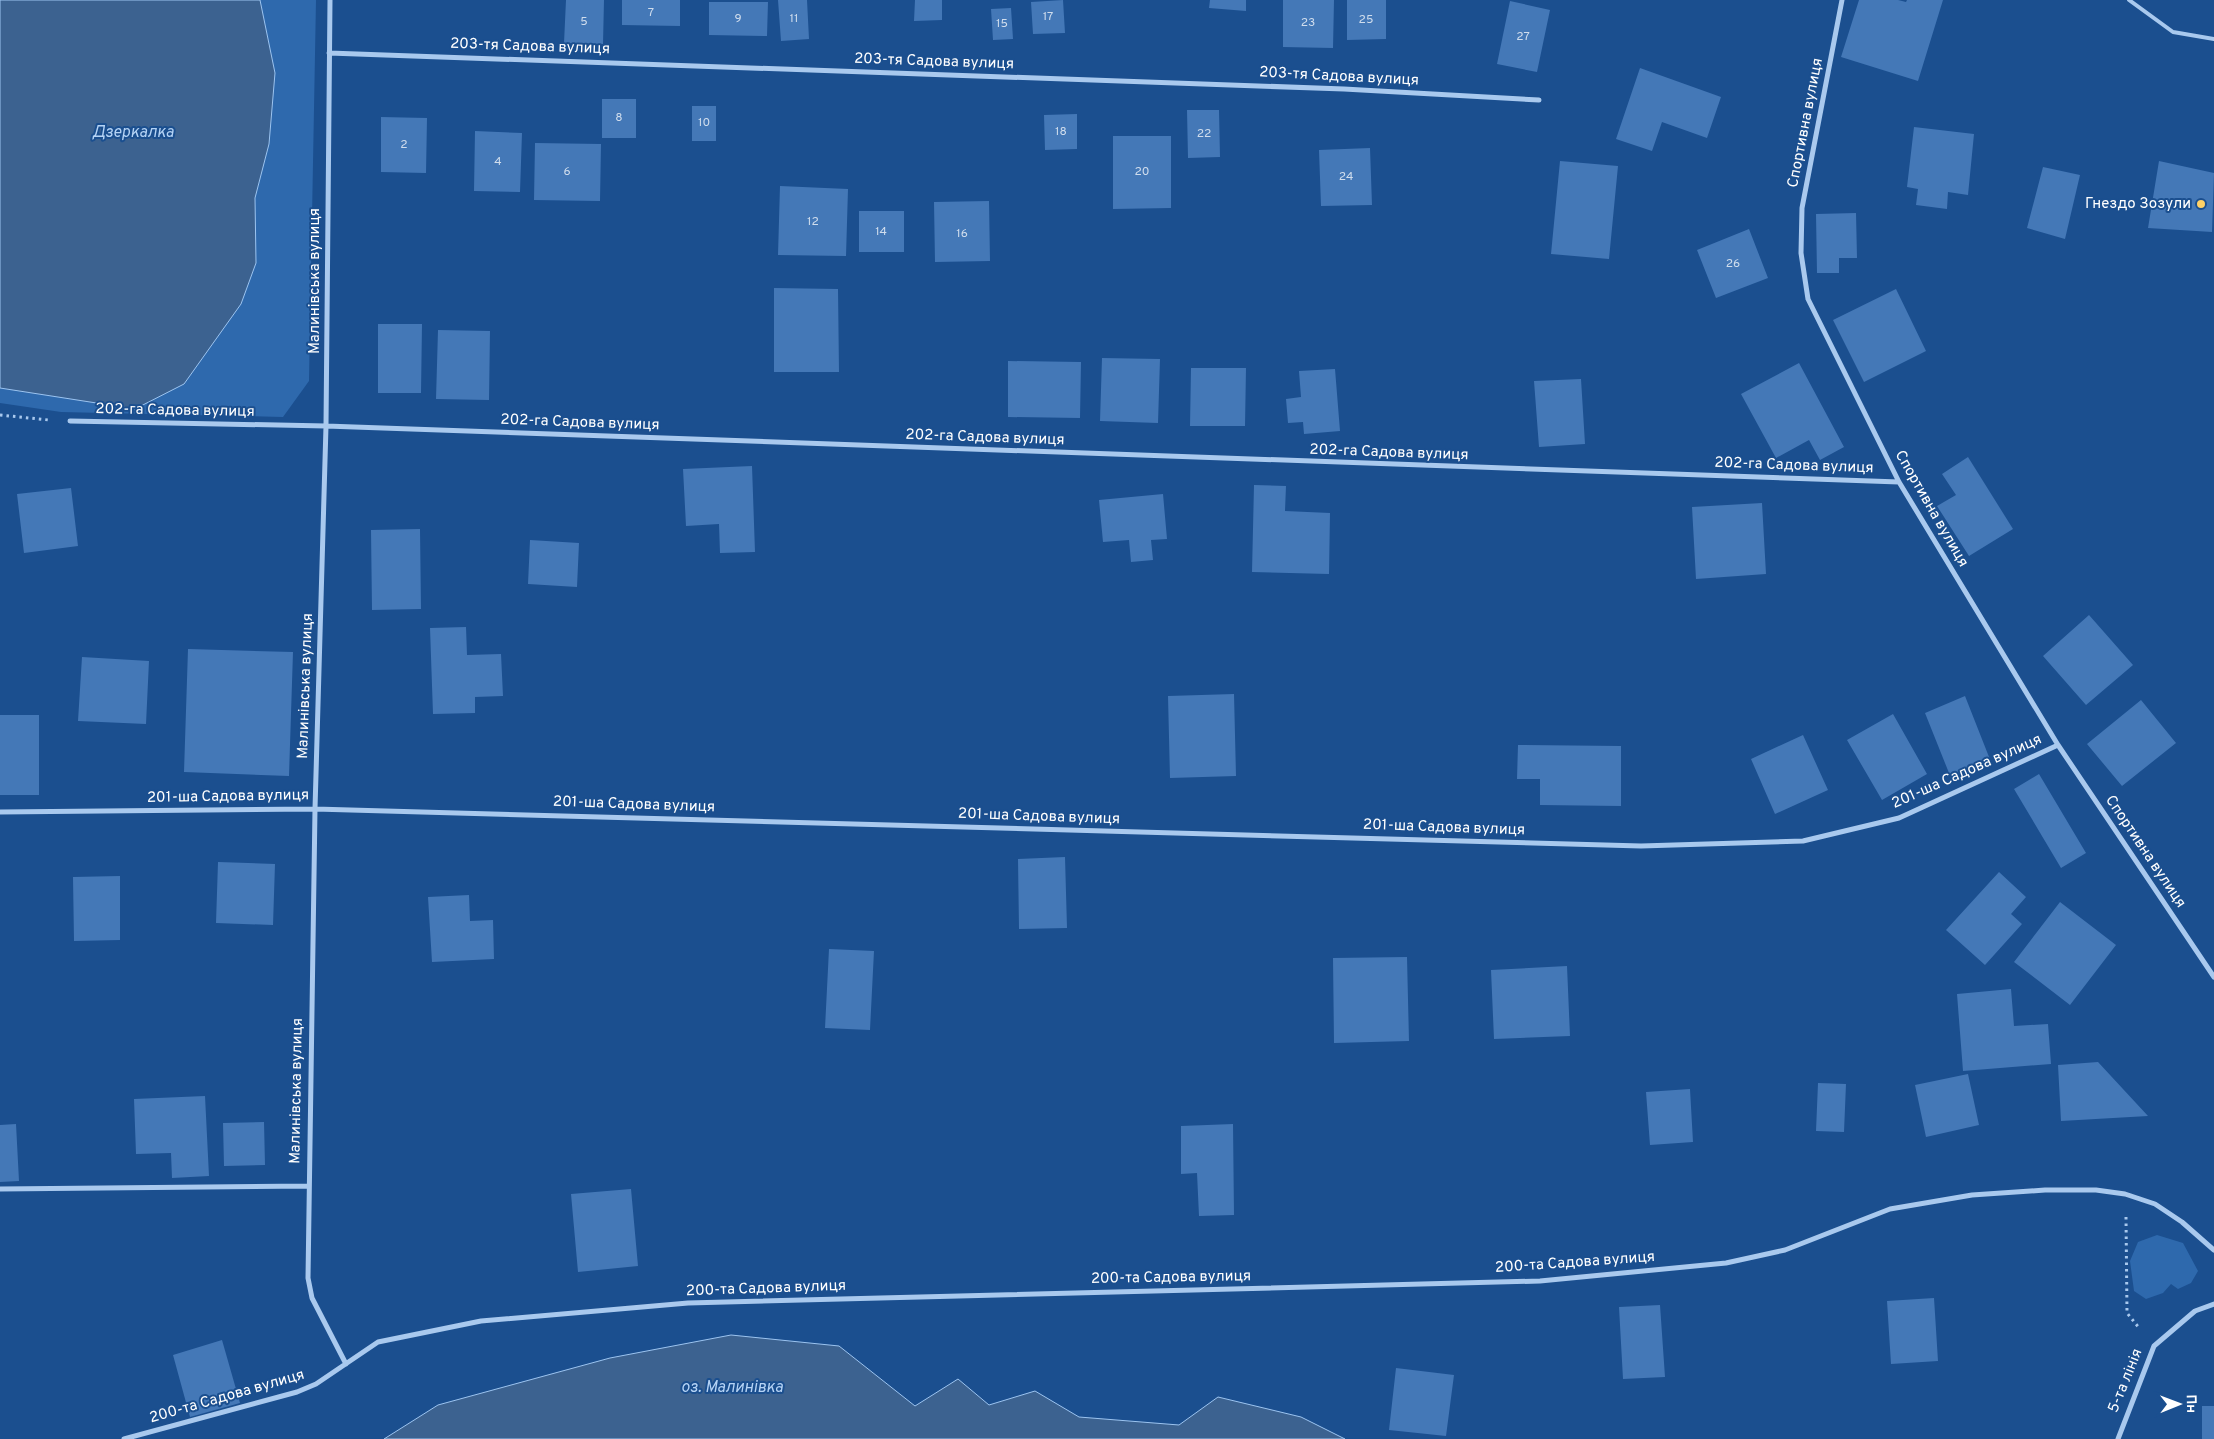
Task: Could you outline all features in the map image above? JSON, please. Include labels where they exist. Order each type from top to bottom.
[{"type":"street","name":"Малинівська вулиця","points":[[330,0],[326,426],[315,808],[308,1278],[312,1298],[346,1364]]},
{"type":"street","name":"Спортивна вулиця","points":[[1842,0],[1802,208],[1801,253],[1808,299],[1898,482],[2058,744],[2214,977]]},
{"type":"street","name":"203-тя Садова вулиця","points":[[329,53],[1344,89],[1539,100]]},
{"type":"street","name":"202-га Садова вулиця","points":[[70,421],[326,426],[1898,482]]},
{"type":"street","name":"201-ша Садова вулиця","points":[[0,812],[315,808],[1641,846],[1794,841],[1900,818],[2058,744]]},
{"type":"street","points":[[0,1190],[308,1186]]},
{"type":"street","name":"200-та Садова вулиця","points":[[124,1439],[297,1392],[316,1384],[378,1342],[481,1321],[688,1303],[1540,1281],[1726,1263],[1785,1250],[1890,1209],[1972,1195],[2045,1190],[2096,1190],[2126,1194],[2155,1204],[2182,1222],[2214,1249]]},
{"type":"street","name":"5-та лінія","points":[[2118,1439],[2154,1346],[2195,1311],[2214,1304]]},
{"type":"lane","points":[[2129,0],[2173,32],[2214,39]]},
{"type":"path","points":[[0,416],[70,421]]},
{"type":"path","points":[[2126,1194],[2127,1313],[2154,1346]]},
{"type":"shaded area","name":"Дзеркалка","points":[[0,0],[316,0],[309,381],[283,417],[61,412],[0,403]]},
{"type":"shaded area","points":[[2157,1235],[2183,1243],[2198,1271],[2191,1283],[2178,1289],[2171,1284],[2163,1293],[2146,1299],[2134,1291],[2130,1261],[2138,1242]]},
{"type":"water","name":"Дзеркалка","points":[[0,0],[260,0],[275,73],[269,144],[255,198],[256,263],[241,304],[184,384],[135,409],[0,388]]},
{"type":"water","name":"оз. Малинівка","points":[[731,1335],[839,1346],[915,1406],[958,1379],[989,1405],[1035,1391],[1079,1417],[1179,1425],[1218,1397],[1301,1417],[1345,1439],[384,1439],[438,1405],[610,1358]]},
{"type":"building","points":[[566,0],[604,0],[603,44],[564,43]]},
{"type":"building","points":[[622,0],[680,0],[680,26],[622,25]]},
{"type":"building","points":[[778,0],[807,0],[809,39],[781,41]]},
{"type":"building","points":[[915,0],[942,0],[942,20],[914,21]]},
{"type":"building","points":[[1063,0],[1065,33],[1033,34],[1031,2]]},
{"type":"building","points":[[1210,0],[1246,0],[1246,11],[1209,8]]},
{"type":"building","points":[[1283,0],[1334,0],[1333,48],[1283,47]]},
{"type":"building","points":[[1347,0],[1386,0],[1386,39],[1347,40]]},
{"type":"building","points":[[1859,0],[1898,0],[1906,2],[1907,0],[1943,0],[1918,81],[1841,57]]},
{"type":"building","points":[[1510,1],[1550,10],[1537,72],[1497,64]]},
{"type":"building","points":[[709,2],[768,2],[767,36],[709,35]]},
{"type":"building","points":[[1011,8],[1013,39],[993,40],[991,9]]},
{"type":"building","points":[[1640,68],[1721,97],[1707,138],[1662,122],[1652,151],[1616,139]]},
{"type":"building","points":[[602,99],[636,99],[636,138],[602,138]]},
{"type":"building","points":[[692,106],[716,106],[716,141],[692,141]]},
{"type":"building","points":[[1187,110],[1219,110],[1220,157],[1188,158]]},
{"type":"building","points":[[1077,114],[1077,149],[1045,150],[1044,115]]},
{"type":"building","points":[[381,117],[427,118],[426,173],[381,172]]},
{"type":"building","points":[[1914,127],[1974,134],[1968,195],[1948,192],[1947,209],[1916,205],[1918,189],[1907,187]]},
{"type":"building","points":[[475,131],[522,133],[520,192],[474,191]]},
{"type":"building","points":[[1113,136],[1171,136],[1171,208],[1113,209]]},
{"type":"building","points":[[535,143],[601,144],[600,201],[534,200]]},
{"type":"building","points":[[1370,148],[1372,205],[1321,206],[1319,150]]},
{"type":"building","points":[[1560,161],[1618,166],[1609,259],[1551,254]]},
{"type":"building","points":[[2159,161],[2214,173],[2212,232],[2148,228]]},
{"type":"building","points":[[2043,167],[2080,175],[2065,239],[2027,228]]},
{"type":"building","points":[[780,186],[848,189],[846,256],[778,255]]},
{"type":"building","points":[[989,201],[990,261],[935,262],[934,202]]},
{"type":"building","points":[[859,211],[904,211],[904,252],[859,252]]},
{"type":"building","points":[[1856,213],[1857,258],[1839,258],[1839,273],[1817,273],[1816,214]]},
{"type":"building","points":[[1749,229],[1768,278],[1716,298],[1697,250]]},
{"type":"building","points":[[774,288],[838,289],[839,372],[774,372]]},
{"type":"building","points":[[1896,289],[1926,351],[1864,382],[1833,320]]},
{"type":"building","points":[[378,324],[422,324],[421,393],[378,393]]},
{"type":"building","points":[[438,330],[490,331],[489,400],[436,399]]},
{"type":"building","points":[[1102,358],[1160,359],[1158,423],[1100,421]]},
{"type":"building","points":[[1008,361],[1081,362],[1080,418],[1008,417]]},
{"type":"building","points":[[1799,363],[1844,447],[1820,460],[1809,440],[1776,458],[1741,394]]},
{"type":"building","points":[[1191,368],[1246,368],[1245,426],[1190,426]]},
{"type":"building","points":[[1335,369],[1340,431],[1304,434],[1303,422],[1288,423],[1286,399],[1301,397],[1299,371]]},
{"type":"building","points":[[1581,379],[1585,444],[1539,447],[1534,381]]},
{"type":"building","points":[[1968,457],[2013,529],[1969,556],[1937,506],[1956,495],[1942,474]]},
{"type":"building","points":[[752,466],[755,552],[720,553],[719,524],[686,526],[683,469]]},
{"type":"building","points":[[1254,485],[1286,486],[1285,511],[1330,513],[1329,574],[1252,572]]},
{"type":"building","points":[[71,488],[78,546],[24,553],[17,494]]},
{"type":"building","points":[[1163,494],[1167,539],[1151,540],[1153,560],[1131,562],[1129,540],[1103,542],[1099,500]]},
{"type":"building","points":[[1762,503],[1766,574],[1696,579],[1692,507]]},
{"type":"building","points":[[420,529],[421,609],[372,610],[371,530]]},
{"type":"building","points":[[530,540],[579,543],[577,587],[528,584]]},
{"type":"building","points":[[2089,615],[2133,665],[2086,705],[2043,656]]},
{"type":"building","points":[[466,627],[467,655],[501,654],[503,696],[475,697],[475,713],[433,714],[430,628]]},
{"type":"building","points":[[188,649],[293,652],[289,776],[184,772]]},
{"type":"building","points":[[82,657],[149,661],[146,724],[78,721]]},
{"type":"building","points":[[1234,694],[1236,776],[1170,778],[1168,696]]},
{"type":"building","points":[[1965,696],[1991,762],[1951,778],[1925,713]]},
{"type":"building","points":[[2141,700],[2176,743],[2122,786],[2087,744]]},
{"type":"building","points":[[1893,714],[1927,774],[1882,800],[1847,740]]},
{"type":"building","points":[[0,715],[39,715],[39,795],[0,795]]},
{"type":"building","points":[[1803,735],[1828,790],[1775,814],[1751,759]]},
{"type":"building","points":[[1518,745],[1621,746],[1621,806],[1540,805],[1540,779],[1517,779]]},
{"type":"building","points":[[2039,774],[2086,853],[2061,868],[2014,789]]},
{"type":"building","points":[[1065,857],[1067,928],[1019,929],[1018,859]]},
{"type":"building","points":[[218,862],[275,864],[273,925],[216,923]]},
{"type":"building","points":[[1999,872],[2026,897],[2011,914],[2022,924],[1985,965],[1946,930]]},
{"type":"building","points":[[120,876],[120,940],[74,941],[73,877]]},
{"type":"building","points":[[469,895],[470,921],[493,920],[494,959],[432,962],[428,897]]},
{"type":"building","points":[[2060,902],[2116,945],[2070,1005],[2014,962]]},
{"type":"building","points":[[829,949],[874,951],[870,1030],[825,1028]]},
{"type":"building","points":[[1407,957],[1409,1041],[1334,1043],[1333,958]]},
{"type":"building","points":[[1567,966],[1570,1036],[1494,1039],[1491,970]]},
{"type":"building","points":[[2011,989],[2014,1026],[2048,1024],[2051,1064],[1963,1071],[1957,994]]},
{"type":"building","points":[[2098,1062],[2148,1116],[2061,1121],[2058,1065]]},
{"type":"building","points":[[1968,1074],[1979,1125],[1926,1137],[1915,1085]]},
{"type":"building","points":[[1818,1083],[1846,1084],[1844,1132],[1816,1131]]},
{"type":"building","points":[[1690,1089],[1693,1142],[1650,1145],[1646,1092]]},
{"type":"building","points":[[205,1096],[209,1176],[172,1178],[171,1153],[136,1154],[134,1099]]},
{"type":"building","points":[[264,1122],[265,1165],[224,1166],[223,1123]]},
{"type":"building","points":[[16,1124],[19,1181],[0,1182],[0,1125]]},
{"type":"building","points":[[1233,1124],[1234,1215],[1199,1216],[1197,1173],[1181,1174],[1181,1126]]},
{"type":"building","points":[[631,1189],[638,1266],[578,1272],[571,1194]]},
{"type":"building","points":[[1934,1298],[1938,1361],[1891,1364],[1887,1301]]},
{"type":"building","points":[[1660,1305],[1665,1377],[1623,1379],[1619,1307]]},
{"type":"building","points":[[222,1340],[240,1403],[190,1417],[173,1355]]},
{"type":"building","points":[[1396,1368],[1454,1375],[1446,1436],[1389,1430]]},
{"type":"building","points":[[2202,1406],[2214,1406],[2214,1439],[2202,1439]]},
{"type":"place","name":"Гнездо Зозули","points":[[2201,204]]}]
